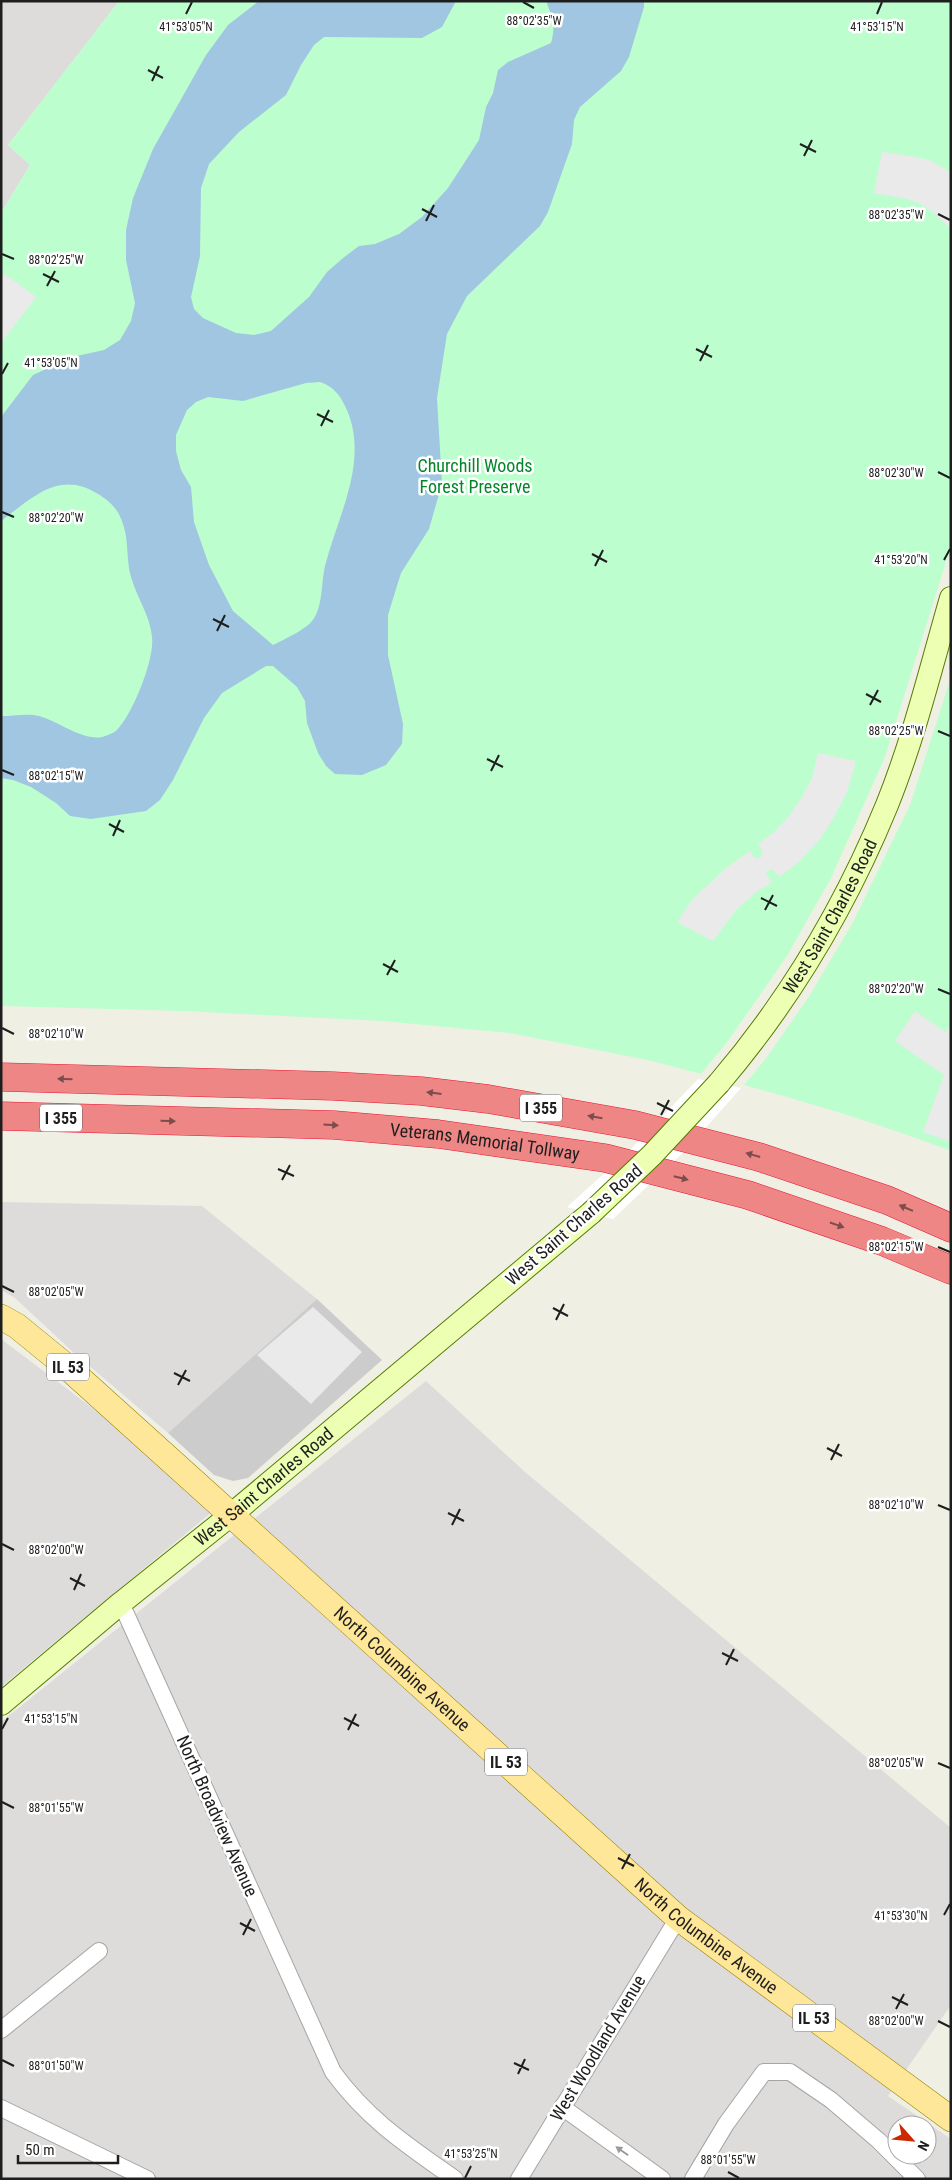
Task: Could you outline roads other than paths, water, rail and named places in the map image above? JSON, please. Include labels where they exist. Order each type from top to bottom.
[{"type":"highway","name":"I 355","points":[[1,1077],[333,1086],[421,1091],[488,1099],[635,1125],[759,1157],[887,1200],[951,1228]]},
{"type":"highway","name":"Veterans Memorial Tollway","points":[[1,1116],[334,1125],[438,1134],[605,1158],[748,1195],[882,1241],[951,1270]]},
{"type":"main road","name":"West Saint Charles Road","points":[[1,1704],[231,1515],[591,1212],[652,1155],[719,1084],[776,1009],[807,961],[856,873],[887,804],[906,751],[951,598]]},
{"type":"main road","name":"IL 53","points":[[1,1317],[17,1326],[66,1366],[231,1515]]},
{"type":"main road","name":"North Columbine Avenue","points":[[231,1515],[678,1918],[951,2119]]},
{"type":"street","name":"North Broadview Avenue","points":[[121,1604],[333,2072],[362,2107],[380,2124],[455,2179]]},
{"type":"street","name":"West Woodland Avenue","points":[[519,2179],[678,1918]]},
{"type":"street","points":[[1,2030],[99,1951]]},
{"type":"street","points":[[693,2179],[726,2124],[764,2072],[790,2072],[832,2100],[879,2141],[917,2179]]},
{"type":"street","points":[[562,2107],[662,2179]]},
{"type":"street","points":[[1,2108],[148,2179]]},
{"type":"water","points":[[259,1],[456,1],[442,27],[422,38],[324,37],[314,45],[301,65],[286,95],[239,132],[209,164],[201,188],[200,256],[191,297],[194,309],[203,318],[236,333],[254,335],[271,331],[309,297],[327,272],[343,258],[359,246],[375,244],[399,234],[422,217],[448,188],[479,140],[486,107],[493,93],[498,70],[508,62],[551,43],[553,22],[546,1],[644,1],[644,7],[629,57],[621,71],[580,107],[574,120],[572,144],[548,212],[540,226],[467,296],[447,334],[437,398],[442,484],[429,529],[401,573],[388,615],[388,655],[403,724],[402,744],[386,765],[362,775],[335,774],[326,766],[318,753],[307,723],[305,701],[297,687],[273,666],[266,666],[222,693],[204,718],[173,780],[160,800],[146,811],[91,819],[70,816],[56,803],[31,787],[13,780],[1,778],[1,716],[35,715],[87,736],[102,737],[115,732],[129,713],[141,687],[150,659],[152,647],[151,629],[131,577],[123,524],[116,510],[103,497],[84,487],[71,484],[58,485],[35,496],[1,521],[1,417],[33,375],[72,357],[104,350],[120,340],[131,321],[135,303],[126,260],[126,230],[133,198],[153,149],[206,55],[228,25]],"holes":[[[320,382],[336,392],[346,408],[353,428],[355,447],[353,467],[344,507],[325,566],[316,616],[304,628],[273,645],[233,611],[209,565],[194,522],[191,487],[181,470],[176,451],[176,435],[187,410],[196,402],[208,397],[243,401],[306,383]]]},
{"type":"park label","name":"Churchill Woods Forest Preserve","points":[[475,476]]}]
